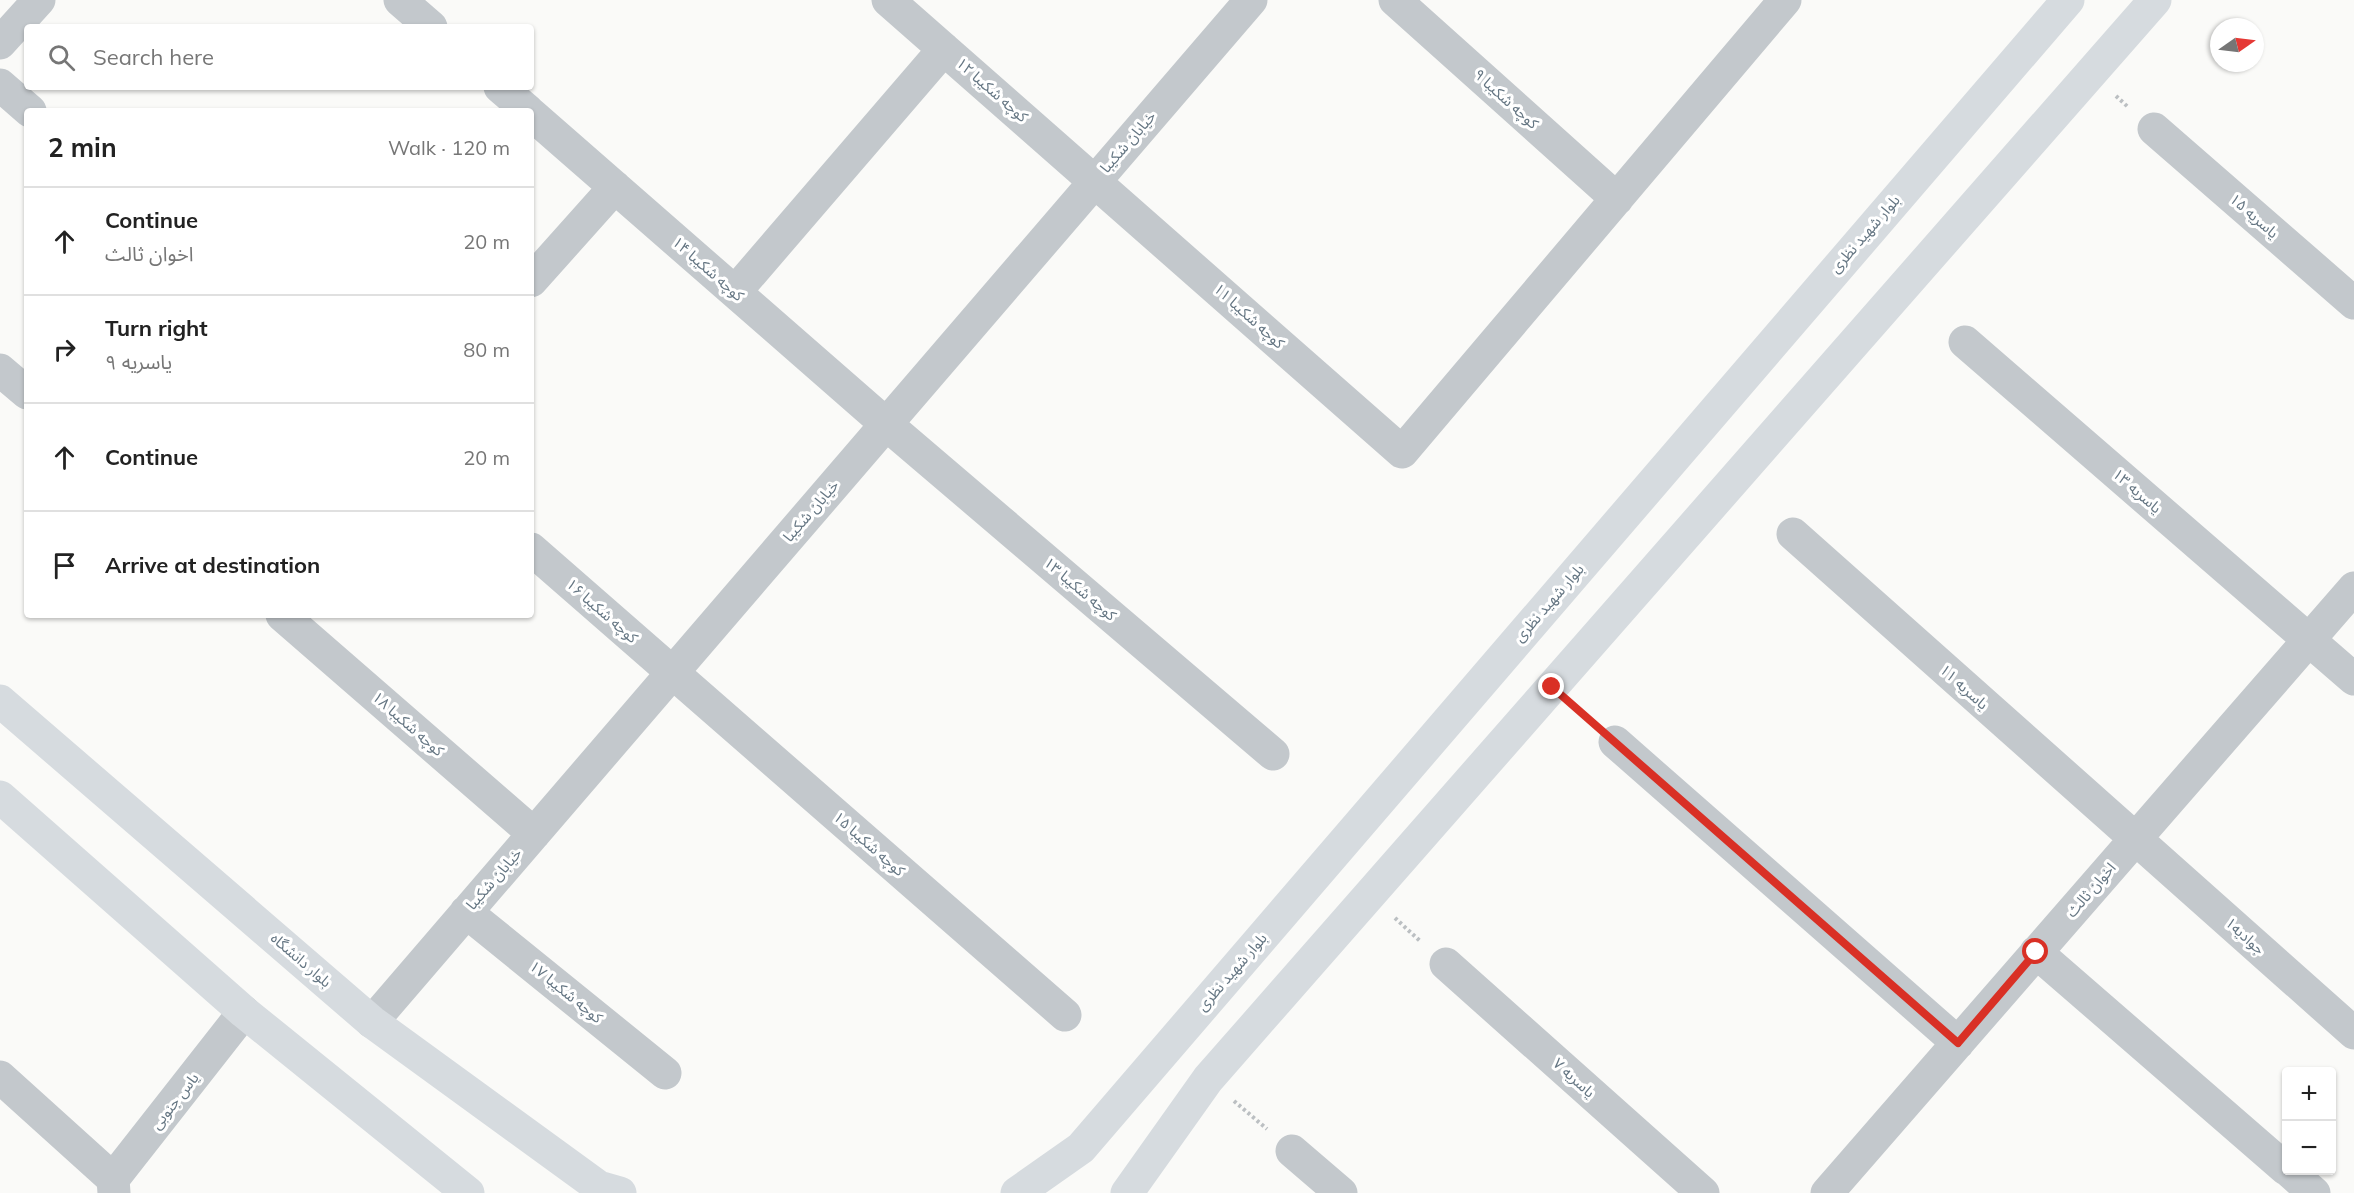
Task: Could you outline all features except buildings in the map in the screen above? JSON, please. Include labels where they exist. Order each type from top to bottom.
[{"type":"main road","name":"بلوار شهید نظری","points":[[1017,1193],[1081,1148],[2068,0]]},
{"type":"main road","points":[[1127,1193],[1209,1078],[2155,0]]},
{"type":"main road","name":"بلوار دانشگاه","points":[[0,700],[372,1022],[608,1191]]},
{"type":"main road","points":[[0,797],[244,1012],[468,1193]]},
{"type":"street","points":[[0,43],[39,0]]},
{"type":"street","points":[[400,0],[428,24]]},
{"type":"street","name":"کوچه شکیبا ۱۲","points":[[888,0],[1095,180]]},
{"type":"street","name":"خیابان شکیبا","points":[[372,1022],[1251,0]]},
{"type":"street","name":"کوچه شکیبا ۹","points":[[1395,0],[1617,199]]},
{"type":"street","points":[[1617,199],[1785,0]]},
{"type":"street","points":[[735,292],[944,49]]},
{"type":"street","points":[[0,85],[27,108]]},
{"type":"street","name":"کوچه شکیبا ۱۴","points":[[503,90],[524,108]]},
{"type":"street","name":"کوچه شکیبا ۱۴","points":[[534,116],[886,424]]},
{"type":"street","name":"یاسریه ۱۵","points":[[2154,129],[2354,303]]},
{"type":"street","name":"کوچه شکیبا ۱۱","points":[[1095,180],[1402,453],[1617,199]]},
{"type":"street","points":[[534,278],[615,187]]},
{"type":"street","name":"یاسریه ۱۳","points":[[1965,342],[2354,679]]},
{"type":"street","points":[[0,370],[24,390]]},
{"type":"street","name":"کوچه شکیبا ۱۳","points":[[886,424],[1274,754]]},
{"type":"street","name":"یاسریه ۱۱","points":[[1793,534],[2136,839]]},
{"type":"street","name":"کوچه شکیبا ۱۶","points":[[534,552],[672,672]]},
{"type":"street","name":"اخوان ثالث","points":[[1827,1193],[2354,588]]},
{"type":"street","name":"کوچه شکیبا ۱۸","points":[[285,618],[534,834]]},
{"type":"street","name":"کوچه شکیبا ۱۵","points":[[672,672],[1065,1015]]},
{"type":"street","points":[[1615,742],[1958,1043]]},
{"type":"street","name":"جوادیه۱","points":[[2136,839],[2354,1033]]},
{"type":"street","name":"کوچه شکیبا ۱۷","points":[[466,912],[665,1072]]},
{"type":"street","points":[[2036,952],[2282,1166]]},
{"type":"street","name":"یاسریه ۷","points":[[1446,964],[1703,1193]]},
{"type":"street","name":"یاس جنوبی","points":[[114,1186],[244,1012]]},
{"type":"street","points":[[0,1077],[114,1186]]},
{"type":"street","points":[[1293,1151],[1341,1193]]},
{"type":"street","points":[[2293,1175],[2314,1193]]},
{"type":"path","points":[[2090,74],[2154,129]]},
{"type":"path","points":[[1552,687],[1615,742]]},
{"type":"path","points":[[1369,895],[1446,964]]},
{"type":"path","points":[[1209,1078],[1293,1151]]},
{"type":"route","points":[[1552,687],[1958,1043],[2036,952]]}]
